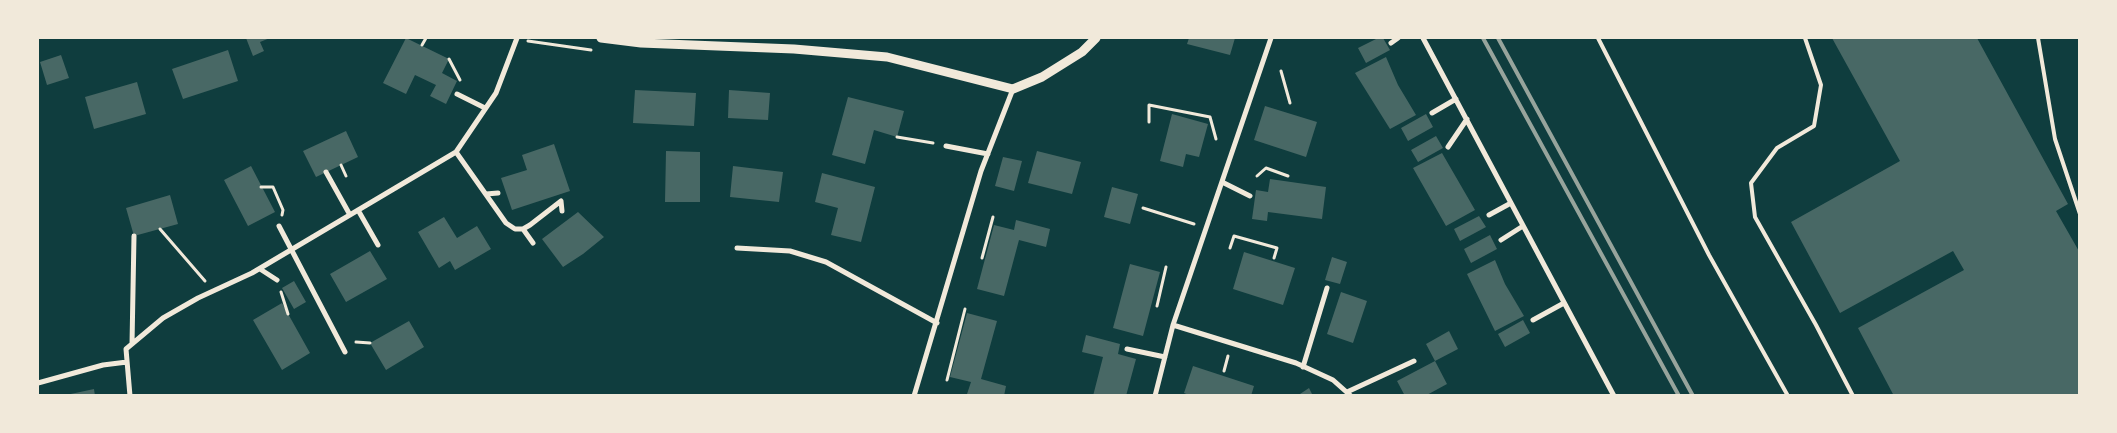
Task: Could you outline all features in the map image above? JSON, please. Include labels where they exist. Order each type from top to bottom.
[{"type":"street","points":[[129,395],[126,349],[163,318],[260,268],[456,152],[496,93],[517,38]]},
{"type":"street","points":[[601,38],[641,43],[794,49],[887,58],[1012,89],[1042,76],[1082,52],[1096,38]]},
{"type":"street","points":[[1155,396],[1173,325],[1271,38]]},
{"type":"street","points":[[1391,43],[1398,38]]},
{"type":"street","points":[[1424,38],[1614,396]]},
{"type":"street","points":[[914,396],[937,323],[950,271],[988,154],[1012,89]]},
{"type":"street","points":[[457,94],[485,108]]},
{"type":"street","points":[[1432,112],[1456,99]]},
{"type":"street","points":[[1448,147],[1467,120]]},
{"type":"street","points":[[946,146],[988,154]]},
{"type":"street","points":[[456,152],[506,223],[514,228],[523,229],[561,201],[562,211]]},
{"type":"street","points":[[326,172],[350,215]]},
{"type":"street","points":[[1222,182],[1250,196]]},
{"type":"street","points":[[486,194],[498,192]]},
{"type":"street","points":[[1489,215],[1511,203]]},
{"type":"street","points":[[358,210],[378,245]]},
{"type":"street","points":[[279,226],[345,352]]},
{"type":"street","points":[[1501,240],[1523,226]]},
{"type":"street","points":[[523,229],[533,243]]},
{"type":"street","points":[[132,344],[134,236]]},
{"type":"street","points":[[737,248],[790,251],[826,262],[937,323]]},
{"type":"street","points":[[260,268],[277,280]]},
{"type":"street","points":[[1303,366],[1327,288]]},
{"type":"street","points":[[1533,320],[1564,303]]},
{"type":"street","points":[[1173,325],[1303,366],[1333,380],[1349,394],[1414,361]]},
{"type":"street","points":[[1127,349],[1165,357]]},
{"type":"street","points":[[38,382],[103,365],[127,362]]},
{"type":"lane","points":[[1598,38],[1709,255],[1788,396]]},
{"type":"lane","points":[[1805,38],[1820,85],[1814,126],[1777,148],[1751,183],[1754,217],[1816,325],[1853,396]]},
{"type":"lane","points":[[2038,38],[2055,139],[2080,214]]},
{"type":"path","points":[[422,45],[426,38]]},
{"type":"path","points":[[1281,71],[1290,103]]},
{"type":"path","points":[[1149,122],[1149,105],[1210,117],[1216,139]]},
{"type":"path","points":[[897,137],[946,146]]},
{"type":"path","points":[[1257,176],[1266,168],[1288,176]]},
{"type":"path","points":[[261,187],[273,187],[283,210],[279,226]]},
{"type":"path","points":[[1143,208],[1206,228]]},
{"type":"path","points":[[982,258],[993,217]]},
{"type":"path","points":[[160,229],[213,291]]},
{"type":"path","points":[[1230,248],[1234,236],[1277,248],[1274,258]]},
{"type":"path","points":[[1157,306],[1166,267]]},
{"type":"path","points":[[277,280],[288,314]]},
{"type":"path","points":[[947,380],[965,308]]},
{"type":"building","points":[[246,38],[270,38],[260,42],[264,51],[253,56]]},
{"type":"building","points":[[406,38],[449,59],[442,73],[457,81],[446,104],[430,96],[436,85],[415,75],[406,94],[383,83]]},
{"type":"building","points":[[1189,38],[1235,38],[1230,55],[1187,44]]},
{"type":"building","points":[[1378,38],[1383,38],[1390,50],[1366,63],[1358,48]]},
{"type":"building","points":[[1832,38],[1977,38],[2068,204],[2056,211],[2080,253],[2080,396],[1894,396],[1858,328],[1964,270],[1953,251],[1840,313],[1791,222],[1900,161]]},
{"type":"building","points":[[228,50],[238,81],[183,99],[172,69]]},
{"type":"building","points":[[61,55],[69,78],[47,85],[40,62]]},
{"type":"building","points":[[1386,57],[1398,85],[1416,115],[1390,129],[1355,73]]},
{"type":"building","points":[[137,82],[146,114],[94,129],[85,97]]},
{"type":"building","points":[[635,90],[696,93],[694,126],[633,123]]},
{"type":"building","points":[[729,90],[770,93],[768,120],[728,118]]},
{"type":"building","points":[[848,97],[904,111],[897,137],[874,130],[865,164],[832,155]]},
{"type":"building","points":[[1265,106],[1317,122],[1306,157],[1254,140]]},
{"type":"building","points":[[1172,114],[1208,124],[1199,157],[1186,154],[1183,167],[1160,161]]},
{"type":"building","points":[[1426,114],[1433,127],[1408,141],[1401,128]]},
{"type":"building","points":[[346,131],[358,157],[316,177],[303,151]]},
{"type":"building","points":[[1436,136],[1443,148],[1418,162],[1411,150]]},
{"type":"building","points":[[554,144],[570,191],[512,210],[501,178],[527,170],[522,155]]},
{"type":"building","points":[[666,151],[700,152],[700,202],[665,202]]},
{"type":"building","points":[[1037,151],[1081,162],[1072,194],[1028,183]]},
{"type":"building","points":[[1442,153],[1475,210],[1446,226],[1413,168]]},
{"type":"building","points":[[1003,157],[1022,161],[1014,191],[995,186]]},
{"type":"building","points":[[251,166],[275,212],[248,226],[224,180]]},
{"type":"building","points":[[733,166],[783,172],[779,202],[730,197]]},
{"type":"building","points":[[822,173],[875,187],[861,242],[831,235],[838,208],[815,202]]},
{"type":"building","points":[[1270,179],[1326,187],[1322,219],[1268,212],[1267,221],[1252,219],[1256,190],[1268,192]]},
{"type":"building","points":[[1112,187],[1138,194],[1130,224],[1104,217]]},
{"type":"building","points":[[170,195],[178,224],[134,236],[126,208]]},
{"type":"building","points":[[578,212],[604,237],[563,267],[542,239]]},
{"type":"building","points":[[1479,216],[1486,227],[1460,241],[1454,229]]},
{"type":"building","points":[[444,217],[457,238],[477,226],[491,249],[455,270],[450,261],[439,268],[418,232]]},
{"type":"building","points":[[1016,220],[1050,229],[1046,247],[1019,240],[1004,296],[977,289],[994,225],[1014,230]]},
{"type":"building","points":[[1490,235],[1497,249],[1471,263],[1464,249]]},
{"type":"building","points":[[370,251],[387,279],[346,302],[330,274]]},
{"type":"building","points":[[1244,252],[1295,268],[1283,305],[1233,289]]},
{"type":"building","points":[[1332,257],[1347,262],[1340,284],[1325,280]]},
{"type":"building","points":[[1495,260],[1505,284],[1524,316],[1495,331],[1467,274]]},
{"type":"building","points":[[1130,264],[1160,272],[1143,336],[1113,328]]},
{"type":"building","points":[[294,281],[306,302],[294,309],[282,288]]},
{"type":"building","points":[[1341,292],[1367,301],[1353,343],[1327,334]]},
{"type":"building","points":[[282,303],[310,353],[282,370],[253,320]]},
{"type":"building","points":[[967,313],[997,321],[981,379],[1006,386],[1004,396],[967,394],[971,382],[950,377]]},
{"type":"building","points":[[1523,320],[1530,333],[1505,347],[1498,334]]},
{"type":"building","points":[[409,321],[424,347],[386,370],[370,343]]},
{"type":"building","points":[[1449,331],[1458,349],[1435,361],[1426,344]]},
{"type":"building","points":[[1086,335],[1120,344],[1118,354],[1136,359],[1126,396],[1093,396],[1103,357],[1082,352]]},
{"type":"building","points":[[1435,361],[1447,384],[1425,396],[1405,396],[1397,381]]},
{"type":"building","points":[[1193,366],[1254,386],[1251,396],[1191,396],[1184,393]]},
{"type":"building","points":[[1309,388],[1313,396],[1297,396]]},
{"type":"building","points":[[94,389],[95,396],[66,396],[66,395]]},
{"type":"railway","points":[[1483,38],[1679,396]]},
{"type":"railway","points":[[1498,38],[1693,396]]}]
